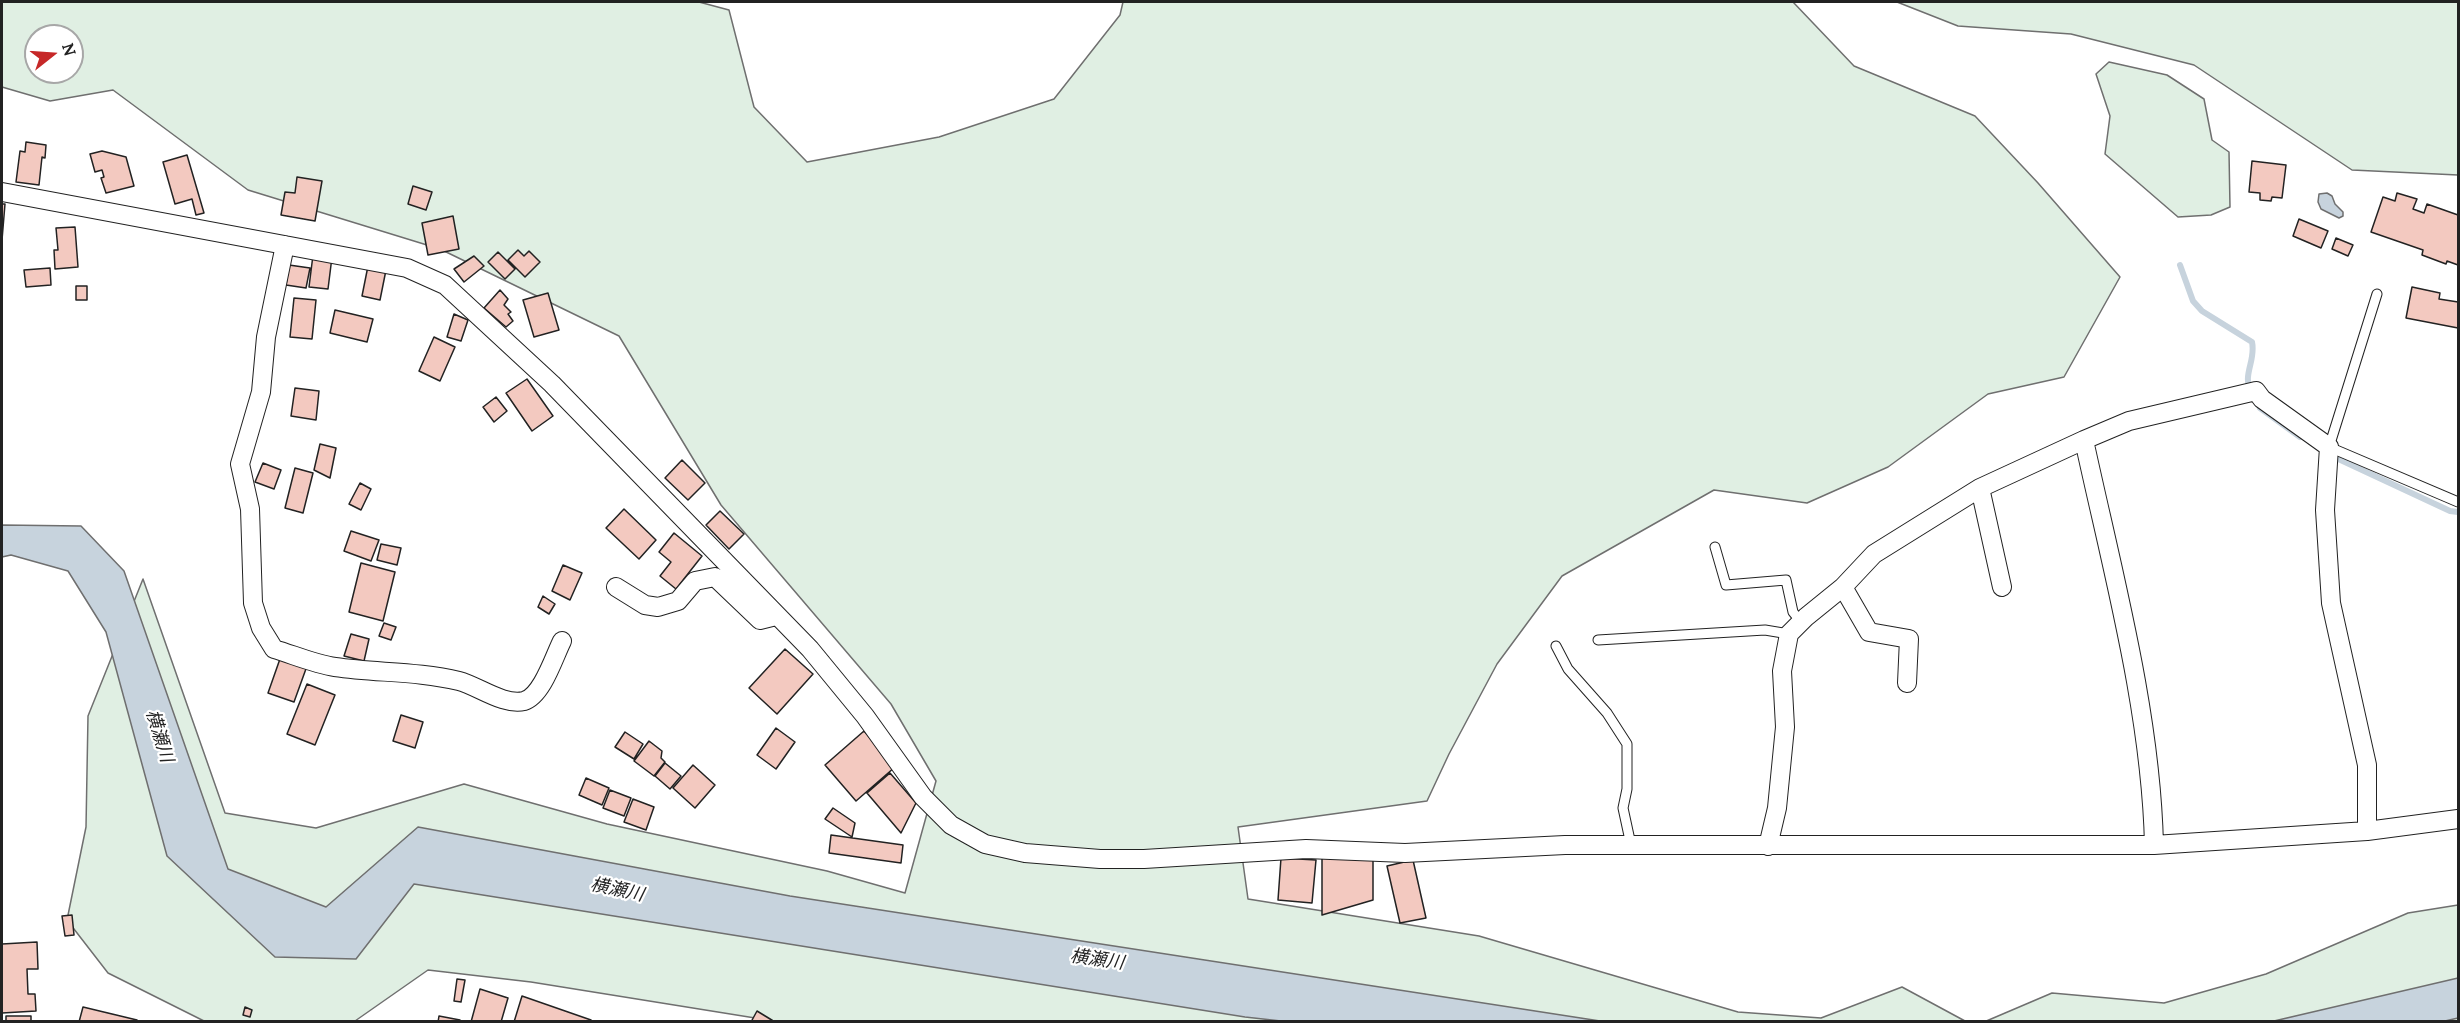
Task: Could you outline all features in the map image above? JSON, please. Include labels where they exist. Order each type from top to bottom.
[{"type":"street","points":[[2,192],[407,268],[445,285],[552,384],[810,649],[865,716],[923,797],[951,825],[985,844],[1025,854],[1100,859],[1190,857],[1306,849],[1405,854],[1565,845],[1631,844],[2154,845],[2367,831],[2458,819]]},
{"type":"street","points":[[285,245],[266,337],[261,392],[240,464],[250,509],[253,603],[261,628],[274,649],[337,667],[446,678],[470,684],[507,700],[522,702],[534,696],[562,641]]},
{"type":"street","points":[[1768,846],[1778,807],[1785,727],[1782,671],[1795,628],[1843,587],[1874,554],[1980,488],[2084,440],[2129,421],[2256,391],[2262,399],[2329,447],[2325,510],[2331,603],[2367,765],[2367,831]]},
{"type":"street","points":[[2084,440],[2144,728],[2153,809],[2154,845]]},
{"type":"street","points":[[1980,488],[2002,587]]},
{"type":"street","points":[[616,587],[645,605],[658,607],[678,601],[695,581],[715,577],[760,620],[776,616]]},
{"type":"street","points":[[1843,587],[1869,632],[1909,639],[1907,683]]},
{"type":"lane","points":[[2376,294],[2329,447],[2458,502]]},
{"type":"lane","points":[[1598,640],[1795,628],[1786,580],[1726,585],[1715,548]]},
{"type":"lane","points":[[1556,646],[1568,669],[1607,713],[1627,744],[1627,789],[1623,808],[1631,844]]},
{"type":"green space","points":[[2,2],[699,2],[729,10],[754,107],[807,162],[939,137],[1054,99],[1120,15],[1123,2],[1793,2],[1854,66],[1975,116],[2038,183],[2120,277],[2064,377],[1988,394],[1888,467],[1807,503],[1714,490],[1562,576],[1497,664],[1427,801],[1238,827],[1248,899],[1479,936],[1738,1012],[1821,1018],[1902,987],[1965,1021],[780,1022],[531,982],[428,970],[355,1021],[206,1022],[108,973],[67,920],[86,827],[88,716],[143,579],[225,813],[316,828],[464,784],[607,824],[827,871],[905,893],[936,781],[891,704],[721,505],[619,336],[440,249],[248,190],[113,90],[50,101],[2,87]]},
{"type":"green space","points":[[1897,2],[2458,2],[2458,175],[2352,170],[2194,65],[2071,34],[1958,26]]},
{"type":"green space","points":[[2109,62],[2167,75],[2204,99],[2212,140],[2229,152],[2230,207],[2211,215],[2178,217],[2105,154],[2110,116],[2096,74]]},
{"type":"green space","points":[[2458,905],[2458,1021],[1984,1022],[2052,993],[2164,1003],[2266,974],[2408,913]]},
{"type":"water","points":[[2327,193],[2332,196],[2335,204],[2343,212],[2343,216],[2339,218],[2321,209],[2318,202],[2319,194]]},
{"type":"water","name":"横瀬川","points":[[2,525],[81,526],[124,571],[228,869],[326,907],[418,827],[790,896],[1600,1021],[1290,1022],[1245,1017],[414,884],[356,959],[275,957],[167,856],[106,632],[68,571],[11,555],[2,557]]},
{"type":"water","points":[[2458,978],[2458,1018],[2445,1021],[2274,1021]]},
{"type":"building","points":[[26,142],[46,145],[45,158],[42,157],[39,185],[16,182],[20,151],[25,152]]},
{"type":"building","points":[[102,151],[126,157],[134,186],[106,193],[101,178],[104,177],[102,170],[95,172],[90,154]]},
{"type":"building","points":[[187,155],[204,213],[196,215],[192,199],[175,204],[163,162]]},
{"type":"building","points":[[2252,161],[2286,165],[2282,198],[2272,197],[2271,201],[2260,200],[2260,193],[2249,192]]},
{"type":"building","points":[[297,177],[322,181],[315,221],[281,215],[285,192],[295,193]]},
{"type":"building","points":[[413,186],[432,192],[426,210],[408,204]]},
{"type":"building","points":[[2397,193],[2417,199],[2413,209],[2424,213],[2427,204],[2458,215],[2458,265],[2447,261],[2446,264],[2422,255],[2423,250],[2371,232],[2383,197],[2395,201]]},
{"type":"building","points":[[2,204],[5,204],[2,240]]},
{"type":"building","points":[[453,216],[459,249],[428,255],[422,223]]},
{"type":"building","points":[[2299,219],[2328,231],[2321,248],[2293,236]]},
{"type":"building","points":[[75,227],[78,267],[55,269],[54,250],[58,250],[56,228]]},
{"type":"building","points":[[2336,238],[2353,245],[2348,256],[2332,249]]},
{"type":"building","points":[[518,250],[524,256],[529,251],[540,262],[525,277],[508,260]]},
{"type":"building","points":[[498,252],[515,269],[505,279],[488,262]]},
{"type":"building","points":[[313,255],[332,257],[328,289],[309,287]]},
{"type":"building","points":[[474,256],[484,266],[464,282],[454,269]]},
{"type":"building","points":[[289,265],[310,268],[306,288],[286,285]]},
{"type":"building","points":[[368,266],[386,270],[380,300],[362,296]]},
{"type":"building","points":[[50,268],[51,285],[26,287],[24,270]]},
{"type":"building","points":[[76,286],[87,286],[87,300],[76,300]]},
{"type":"building","points":[[2412,287],[2440,293],[2439,299],[2458,302],[2458,328],[2406,318]]},
{"type":"building","points":[[500,290],[508,299],[504,305],[511,312],[508,314],[513,321],[506,327],[484,308]]},
{"type":"building","points":[[548,293],[559,330],[534,337],[523,300]]},
{"type":"building","points":[[294,298],[316,300],[312,339],[290,337]]},
{"type":"building","points":[[335,310],[373,319],[367,342],[330,333]]},
{"type":"building","points":[[454,314],[468,320],[461,341],[447,337]]},
{"type":"building","points":[[434,337],[455,347],[440,381],[419,371]]},
{"type":"building","points":[[527,379],[553,416],[532,431],[506,393]]},
{"type":"building","points":[[295,388],[319,391],[316,420],[291,416]]},
{"type":"building","points":[[496,397],[507,411],[494,422],[483,407]]},
{"type":"building","points":[[320,444],[336,448],[330,478],[314,470]]},
{"type":"building","points":[[682,460],[705,483],[688,500],[665,478]]},
{"type":"building","points":[[263,463],[281,470],[274,489],[255,482]]},
{"type":"building","points":[[295,468],[313,473],[303,513],[285,508]]},
{"type":"building","points":[[360,483],[371,489],[361,510],[349,504]]},
{"type":"building","points":[[624,509],[656,540],[639,559],[606,528]]},
{"type":"building","points":[[720,511],[744,534],[729,549],[706,525]]},
{"type":"building","points":[[351,531],[379,540],[371,561],[344,551]]},
{"type":"building","points":[[674,533],[702,556],[676,589],[660,576],[671,562],[659,552]]},
{"type":"building","points":[[381,544],[401,548],[397,565],[377,560]]},
{"type":"building","points":[[361,563],[395,572],[383,621],[349,612]]},
{"type":"building","points":[[563,565],[582,573],[570,600],[552,591]]},
{"type":"building","points":[[543,596],[555,604],[549,614],[538,607]]},
{"type":"building","points":[[384,623],[396,627],[391,640],[379,636]]},
{"type":"building","points":[[351,634],[369,639],[364,661],[344,656]]},
{"type":"building","points":[[785,649],[813,674],[777,714],[749,688]]},
{"type":"building","points":[[281,656],[307,666],[294,702],[268,693]]},
{"type":"building","points":[[307,684],[335,695],[315,745],[287,734]]},
{"type":"building","points":[[401,715],[423,722],[415,748],[393,741]]},
{"type":"building","points":[[776,728],[795,742],[776,769],[757,755]]},
{"type":"building","points":[[864,731],[895,767],[856,801],[825,765]]},
{"type":"building","points":[[625,732],[643,744],[634,759],[615,747]]},
{"type":"building","points":[[649,741],[662,751],[661,758],[665,762],[654,776],[634,761]]},
{"type":"building","points":[[665,763],[681,776],[670,789],[655,776]]},
{"type":"building","points":[[693,765],[715,785],[695,808],[673,788]]},
{"type":"building","points":[[890,773],[916,803],[901,833],[867,793]]},
{"type":"building","points":[[586,778],[609,788],[602,805],[579,795]]},
{"type":"building","points":[[610,790],[631,798],[624,816],[603,808]]},
{"type":"building","points":[[633,799],[654,807],[646,830],[624,822]]},
{"type":"building","points":[[833,808],[855,823],[852,837],[825,819]]},
{"type":"building","points":[[831,835],[903,845],[901,863],[829,853]]},
{"type":"building","points":[[1322,857],[1373,857],[1373,900],[1322,915]]},
{"type":"building","points":[[1281,858],[1316,860],[1312,903],[1278,900]]},
{"type":"building","points":[[1413,860],[1426,918],[1400,923],[1387,866]]},
{"type":"building","points":[[72,915],[74,935],[65,936],[62,916]]},
{"type":"building","points":[[37,942],[38,969],[27,969],[28,994],[35,994],[36,1011],[2,1013],[2,944]]},
{"type":"building","points":[[457,979],[465,980],[461,1002],[454,1001]]},
{"type":"building","points":[[480,989],[508,998],[501,1022],[471,1022]]},
{"type":"building","points":[[522,996],[591,1020],[590,1022],[514,1022]]},
{"type":"building","points":[[83,1007],[137,1020],[136,1022],[79,1022]]},
{"type":"building","points":[[245,1007],[252,1010],[250,1017],[243,1015]]},
{"type":"building","points":[[757,1011],[775,1022],[751,1022]]},
{"type":"building","points":[[6,1016],[31,1016],[31,1022],[6,1022]]},
{"type":"building","points":[[439,1016],[460,1020],[460,1022],[438,1022]]},
{"type":"waterway","points":[[2180,265],[2193,301],[2202,311],[2252,342],[2248,378],[2250,391]]},
{"type":"waterway","points":[[2260,408],[2300,437]]},
{"type":"waterway","points":[[2332,456],[2450,511],[2458,512]]}]
